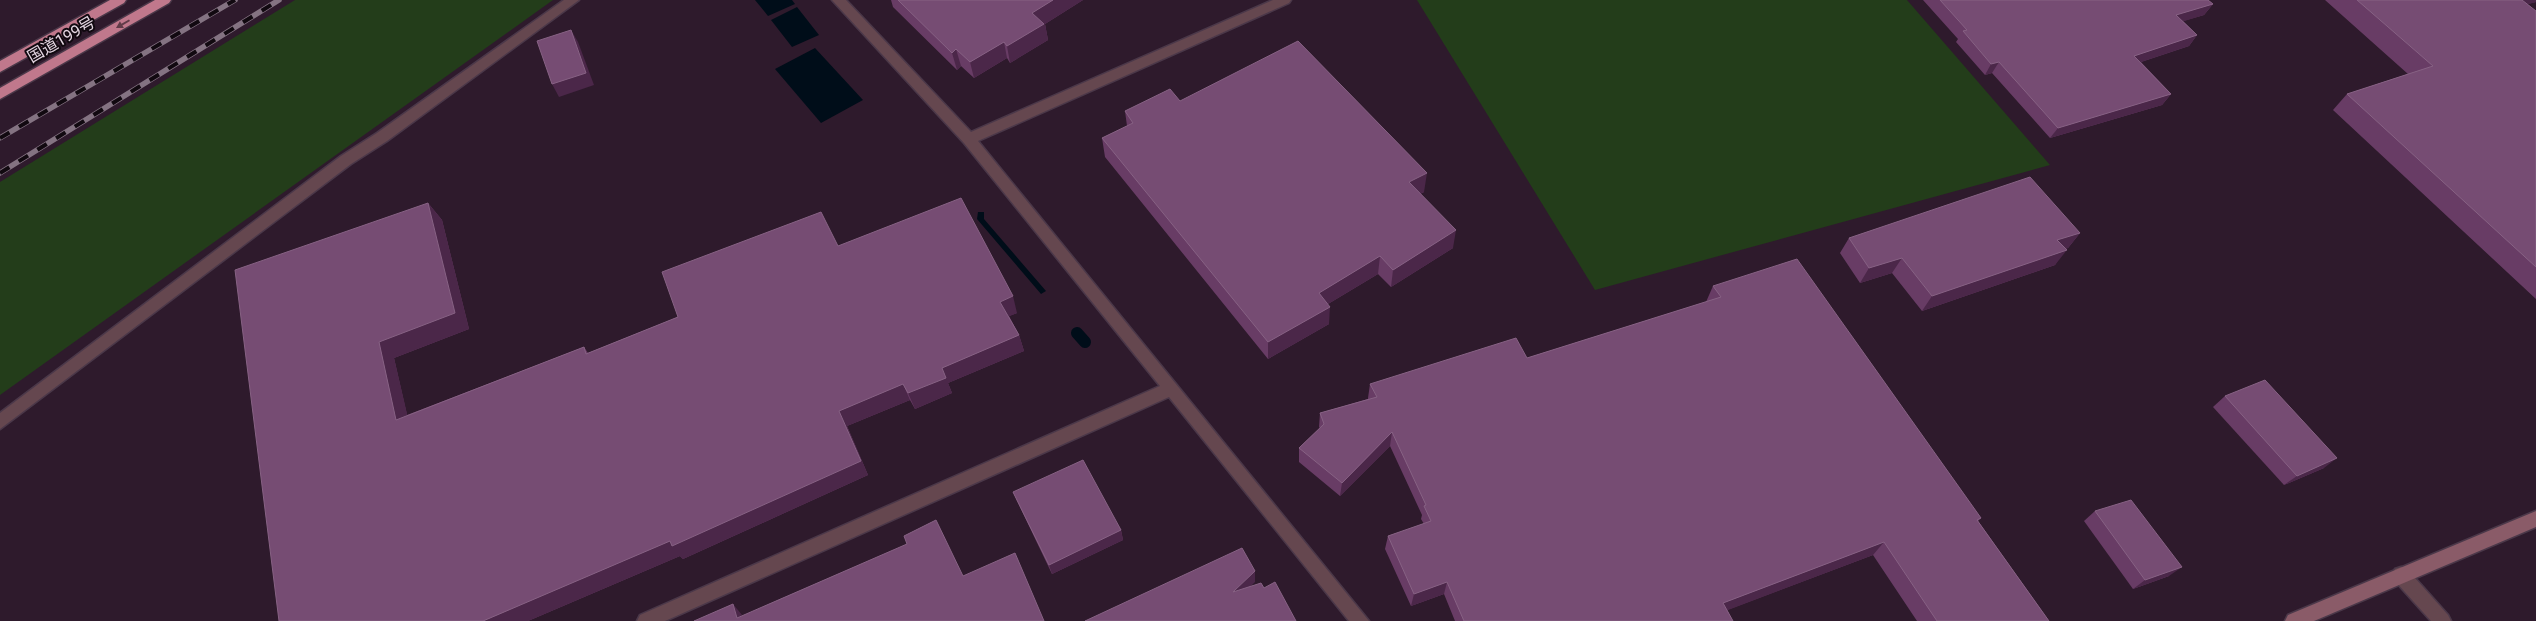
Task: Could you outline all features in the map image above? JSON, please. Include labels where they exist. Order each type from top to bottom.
[{"type":"highway","name":"国道199号","points":[[0,67],[120,0]]},
{"type":"highway","name":"国道199号","points":[[0,94],[165,0]]},
{"type":"street","points":[[0,422],[346,160],[390,131],[573,0]]},
{"type":"street","points":[[838,0],[969,139],[1360,621]]},
{"type":"street","points":[[969,139],[1285,0]]},
{"type":"street","points":[[646,621],[1172,388]]},
{"type":"street","points":[[2294,621],[2536,519]]},
{"type":"street","points":[[2401,575],[2442,621]]},
{"type":"green space","points":[[295,0],[553,0],[0,395],[0,182]]},
{"type":"green space","points":[[1417,0],[1907,0],[2050,165],[1595,290]]},
{"type":"water","points":[[755,0],[792,0],[795,4],[768,16]]},
{"type":"water","points":[[797,7],[819,35],[792,47],[771,20]]},
{"type":"water","points":[[815,48],[863,100],[821,123],[775,69]]},
{"type":"water","points":[[978,212],[984,212],[984,219],[1046,291],[1041,294],[977,219]]},
{"type":"building","points":[[898,0],[1053,0],[1032,13],[1044,24],[1007,46],[1004,42],[970,62],[956,49],[952,53]]},
{"type":"building","points":[[1940,0],[2208,0],[2213,4],[2176,15],[2197,35],[2134,56],[2171,94],[2058,128],[1999,62],[1991,64],[1963,31],[1967,30]]},
{"type":"building","points":[[2357,0],[2522,0],[2536,11],[2536,267],[2347,94],[2433,66]]},
{"type":"building","points":[[571,30],[586,73],[552,84],[537,41]]},
{"type":"building","points":[[1298,41],[1427,173],[1409,182],[1456,230],[1393,270],[1380,256],[1319,293],[1330,307],[1268,342],[1102,138],[1133,123],[1125,111],[1170,89],[1180,101]]},
{"type":"building","points":[[2030,177],[2080,233],[2057,240],[2067,250],[1932,296],[1902,258],[1869,268],[1849,238]]},
{"type":"building","points":[[961,198],[1013,296],[1000,302],[1019,335],[942,368],[946,378],[908,393],[903,384],[839,411],[861,461],[672,546],[670,541],[483,621],[279,621],[235,270],[428,203],[455,313],[379,342],[396,420],[584,347],[586,354],[678,317],[662,272],[821,212],[838,246]]},
{"type":"building","points":[[1797,259],[1981,518],[1977,520],[2049,621],[1937,621],[1884,542],[1723,603],[1733,621],[1464,621],[1447,582],[1414,594],[1388,536],[1431,521],[1424,506],[1426,505],[1392,432],[1342,483],[1299,448],[1324,424],[1320,413],[1377,397],[1370,384],[1516,338],[1527,358],[1721,297],[1713,286]]},
{"type":"building","points":[[2265,380],[2337,458],[2297,476],[2225,396]]},
{"type":"building","points":[[1083,460],[1121,530],[1049,565],[1013,492]]},
{"type":"building","points":[[2131,500],[2182,567],[2145,580],[2095,511]]},
{"type":"building","points":[[936,520],[963,576],[1015,553],[1044,621],[694,621],[733,604],[737,618],[907,544],[904,536]]},
{"type":"building","points":[[1242,548],[1255,571],[1233,592],[1261,583],[1264,588],[1275,582],[1296,621],[1085,621]]},
{"type":"waterway","points":[[1077,333],[1085,342]]},
{"type":"railway","points":[[0,138],[235,0]]},
{"type":"railway","points":[[0,173],[279,0]]}]
